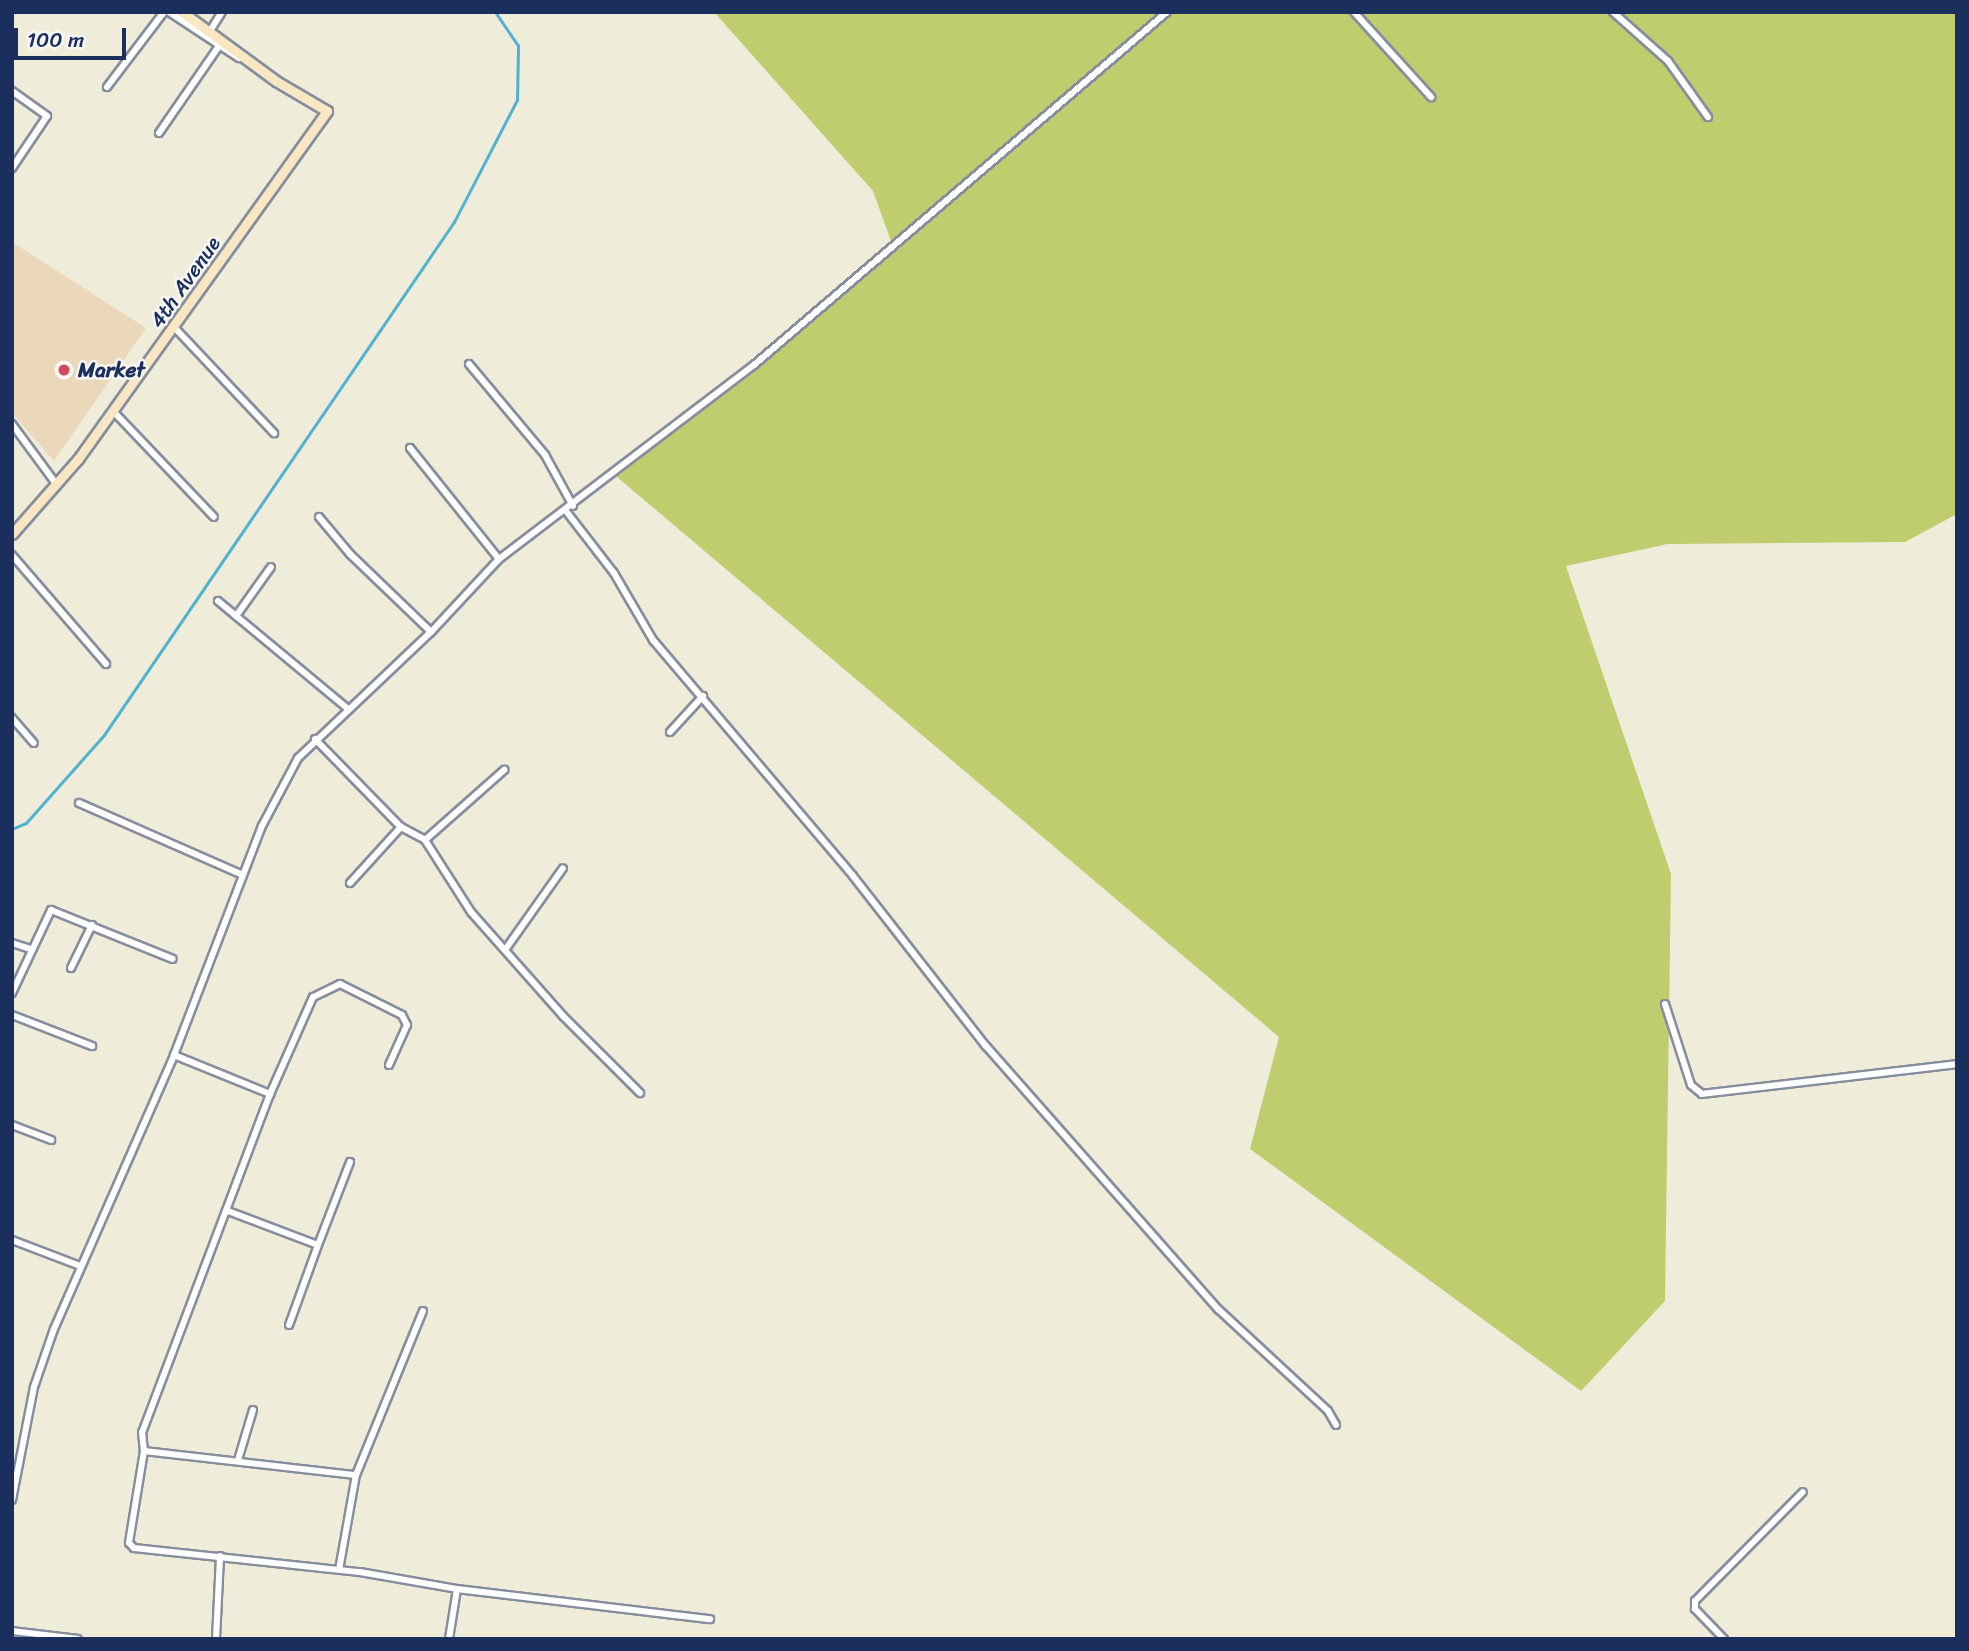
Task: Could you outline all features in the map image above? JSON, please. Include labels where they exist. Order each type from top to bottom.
[{"type":"main road","points":[[182,12],[276,81]]},
{"type":"main road","name":"4th Avenue","points":[[12,533],[57,485],[113,411],[327,111],[276,81]]},
{"type":"street","points":[[107,87],[163,12]]},
{"type":"street","points":[[169,12],[276,81]]},
{"type":"street","points":[[210,31],[222,12]]},
{"type":"street","points":[[12,1499],[34,1387],[79,1266],[174,1055],[243,875],[287,775],[315,739],[431,632],[499,559],[570,508],[879,261],[1167,12]]},
{"type":"street","points":[[1354,12],[1431,97]]},
{"type":"street","points":[[1613,12],[1668,61],[1708,117]]},
{"type":"street","points":[[159,132],[219,46]]},
{"type":"street","points":[[12,91],[47,116],[12,168]]},
{"type":"street","points":[[174,327],[274,433]]},
{"type":"street","points":[[469,364],[545,455],[570,508],[614,573],[653,640],[703,695],[986,1046],[1218,1309],[1328,1411],[1336,1425]]},
{"type":"street","points":[[113,411],[214,517]]},
{"type":"street","points":[[12,424],[57,485]]},
{"type":"street","points":[[410,448],[499,559]]},
{"type":"street","points":[[319,517],[350,554],[431,632]]},
{"type":"street","points":[[12,555],[106,664]]},
{"type":"street","points":[[236,616],[271,567]]},
{"type":"street","points":[[218,601],[347,708]]},
{"type":"street","points":[[670,732],[703,695]]},
{"type":"street","points":[[12,718],[34,743]]},
{"type":"street","points":[[315,739],[401,827],[425,840],[471,912],[640,1093]]},
{"type":"street","points":[[425,840],[504,770]]},
{"type":"street","points":[[79,803],[243,875]]},
{"type":"street","points":[[350,883],[401,827]]},
{"type":"street","points":[[505,950],[563,868]]},
{"type":"street","points":[[12,993],[30,949],[51,910],[173,959]]},
{"type":"street","points":[[71,968],[92,925]]},
{"type":"street","points":[[12,943],[30,949]]},
{"type":"street","points":[[389,1065],[406,1020],[340,984],[313,997],[270,1094],[228,1211],[142,1432],[144,1451],[130,1543],[134,1548],[339,1570],[457,1589],[710,1619]]},
{"type":"street","points":[[1665,1004],[1691,1084],[1702,1094],[1957,1064]]},
{"type":"street","points":[[12,1015],[92,1046]]},
{"type":"street","points":[[174,1055],[270,1094]]},
{"type":"street","points":[[12,1125],[51,1140]]},
{"type":"street","points":[[289,1325],[349,1162]]},
{"type":"street","points":[[228,1211],[318,1245]]},
{"type":"street","points":[[12,1240],[79,1266]]},
{"type":"street","points":[[339,1570],[356,1475],[423,1311]]},
{"type":"street","points":[[238,1460],[253,1410]]},
{"type":"street","points":[[144,1451],[356,1475]]},
{"type":"street","points":[[1724,1639],[1695,1609],[1695,1601],[1803,1492]]},
{"type":"street","points":[[216,1639],[219,1556]]},
{"type":"street","points":[[449,1639],[457,1589]]},
{"type":"street","points":[[12,1631],[78,1639]]},
{"type":"shaded area","name":"Market","points":[[12,242],[146,328],[54,461],[12,413]]},
{"type":"green space","points":[[714,12],[1957,12],[1957,514],[1905,542],[1668,544],[1566,566],[1671,874],[1665,1301],[1581,1391],[1250,1149],[1279,1037],[617,477],[892,244],[873,191]]},
{"type":"waterway","points":[[12,829],[26,823],[104,735],[454,222],[517,100],[518,46],[495,12]]},
{"type":"place","name":"Market","points":[[64,370]]}]
